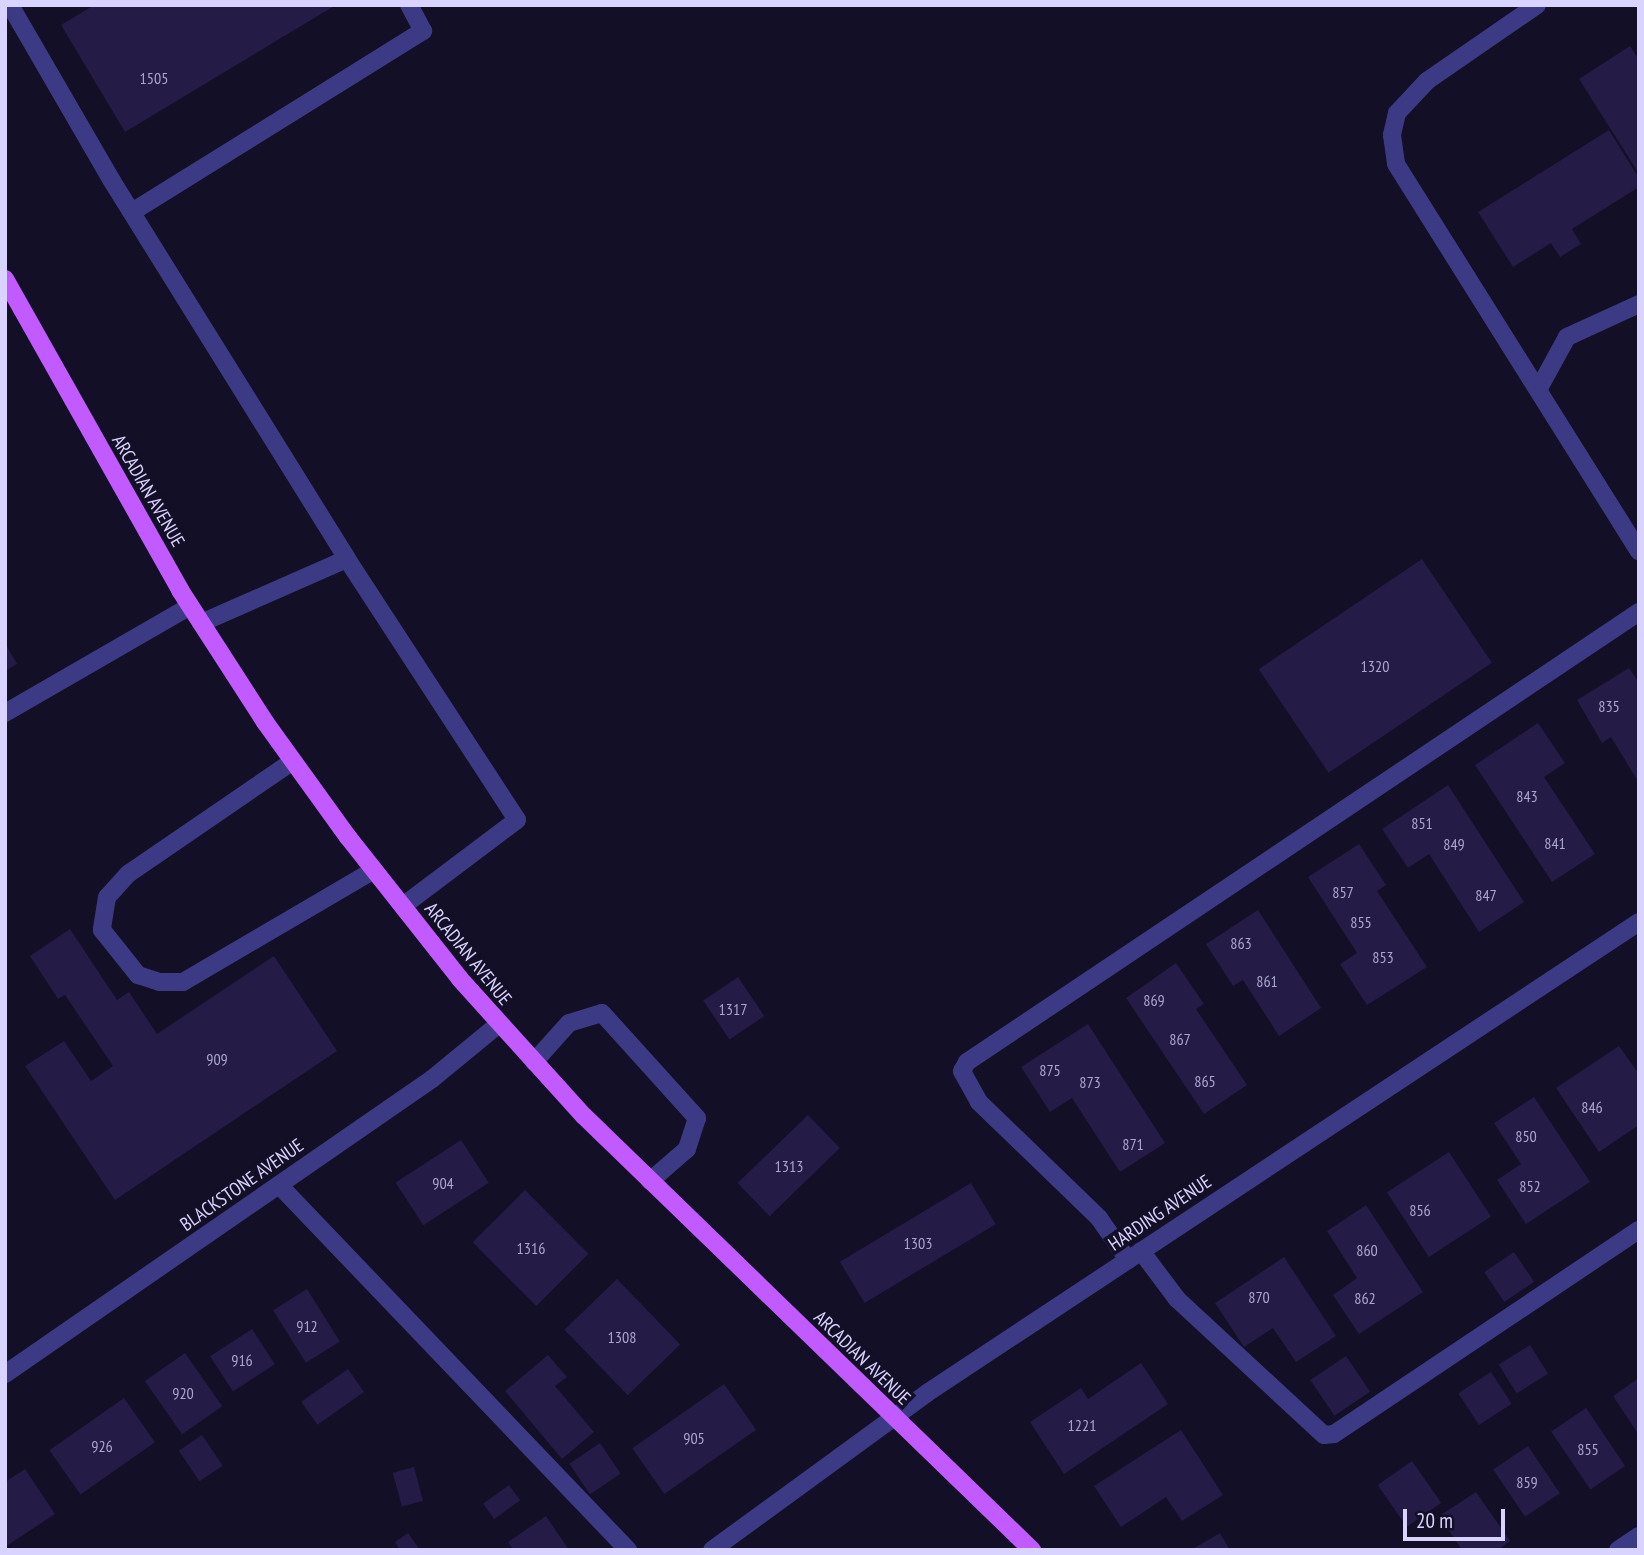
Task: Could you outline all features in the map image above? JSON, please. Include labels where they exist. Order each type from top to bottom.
[{"type":"main road","name":"ARCADIAN AVENUE","points":[[5,279],[190,606],[293,761],[403,906],[499,1024],[650,1181],[1032,1550]]},
{"type":"street","points":[[10,5],[132,212],[347,559],[517,820],[403,906]]},
{"type":"street","points":[[132,212],[424,31],[409,5]]},
{"type":"street","points":[[1537,5],[1427,81],[1397,113],[1392,135],[1396,164],[1639,551]]},
{"type":"street","points":[[1538,390],[1567,337],[1639,304]]},
{"type":"street","points":[[201,623],[347,559]]},
{"type":"street","points":[[5,713],[190,606]]},
{"type":"street","points":[[1639,612],[967,1062],[962,1071],[979,1102],[1099,1218],[1177,1299],[1324,1436],[1334,1434],[1639,1230]]},
{"type":"street","points":[[293,761],[128,874],[107,897],[102,930],[138,975],[159,982],[183,982],[374,870]]},
{"type":"street","name":"HARDING AVENUE","points":[[712,1550],[895,1418],[1134,1255],[1639,922]]},
{"type":"street","points":[[534,1062],[569,1023],[602,1013],[697,1118],[687,1149],[650,1181]]},
{"type":"street","name":"BLACKSTONE AVENUE","points":[[5,1374],[432,1079],[499,1024]]},
{"type":"street","points":[[279,1185],[628,1550]]},
{"type":"street","points":[[1618,1550],[1639,1536]]},
{"type":"building","points":[[94,5],[336,5],[125,132],[61,25]]},
{"type":"building","points":[[1630,46],[1639,60],[1639,174],[1579,79]]},
{"type":"building","points":[[1609,130],[1639,178],[1639,187],[1572,229],[1581,244],[1560,257],[1551,243],[1513,267],[1478,212]]},
{"type":"building","points":[[1422,559],[1492,663],[1329,773],[1259,669]]},
{"type":"building","points":[[5,643],[17,664],[5,671]]},
{"type":"building","points":[[1629,668],[1639,683],[1639,783],[1611,737],[1602,743],[1577,700]]},
{"type":"building","points":[[1538,723],[1565,763],[1544,777],[1595,854],[1552,882],[1475,765]]},
{"type":"building","points":[[1448,785],[1524,902],[1479,932],[1429,854],[1408,868],[1382,829]]},
{"type":"building","points":[[1359,844],[1386,885],[1377,891],[1427,967],[1367,1005],[1340,964],[1357,953],[1308,877]]},
{"type":"building","points":[[1258,910],[1321,1008],[1279,1036],[1243,980],[1233,986],[1206,944]]},
{"type":"building","points":[[70,929],[117,1000],[129,992],[157,1034],[274,956],[337,1051],[115,1200],[25,1066],[64,1041],[91,1081],[113,1066],[65,995],[58,999],[30,956]]},
{"type":"building","points":[[1176,963],[1204,1004],[1196,1009],[1247,1085],[1204,1114],[1126,998]]},
{"type":"building","points":[[738,977],[764,1016],[729,1039],[703,1000]]},
{"type":"building","points":[[1088,1024],[1165,1143],[1120,1172],[1072,1098],[1050,1112],[1021,1067]]},
{"type":"building","points":[[1619,1046],[1639,1074],[1639,1125],[1599,1152],[1556,1088]]},
{"type":"building","points":[[1534,1097],[1590,1182],[1526,1224],[1497,1180],[1521,1164],[1494,1123]]},
{"type":"building","points":[[808,1115],[840,1148],[769,1216],[738,1183]]},
{"type":"building","points":[[461,1140],[489,1183],[423,1225],[396,1182]]},
{"type":"building","points":[[1449,1152],[1491,1217],[1429,1257],[1387,1192]]},
{"type":"building","points":[[971,1183],[996,1224],[865,1303],[840,1262]]},
{"type":"building","points":[[525,1190],[589,1254],[536,1306],[473,1242]]},
{"type":"building","points":[[1366,1205],[1423,1292],[1359,1334],[1333,1295],[1357,1278],[1327,1231]]},
{"type":"building","points":[[1514,1252],[1534,1282],[1504,1302],[1484,1272]]},
{"type":"building","points":[[1284,1257],[1336,1336],[1296,1362],[1273,1328],[1244,1347],[1215,1303]]},
{"type":"building","points":[[617,1279],[680,1344],[628,1395],[564,1330]]},
{"type":"building","points":[[307,1289],[340,1342],[306,1363],[273,1310]]},
{"type":"building","points":[[252,1329],[275,1364],[233,1391],[210,1356]]},
{"type":"building","points":[[1530,1345],[1548,1374],[1517,1393],[1499,1365]]},
{"type":"building","points":[[185,1353],[222,1406],[182,1434],[145,1381]]},
{"type":"building","points":[[548,1355],[567,1377],[555,1386],[594,1432],[562,1459],[505,1391]]},
{"type":"building","points":[[1346,1356],[1370,1392],[1334,1416],[1310,1380]]},
{"type":"building","points":[[1141,1363],[1168,1404],[1064,1474],[1030,1422],[1081,1388],[1088,1399]]},
{"type":"building","points":[[348,1369],[364,1392],[317,1425],[301,1402]]},
{"type":"building","points":[[1491,1372],[1512,1404],[1479,1425],[1458,1393]]},
{"type":"building","points":[[1639,1378],[1639,1435],[1613,1396]]},
{"type":"building","points":[[724,1384],[756,1430],[664,1494],[632,1448]]},
{"type":"building","points":[[124,1398],[155,1442],[80,1494],[49,1450]]},
{"type":"building","points":[[1586,1408],[1625,1466],[1590,1490],[1551,1431]]},
{"type":"building","points":[[1181,1430],[1223,1495],[1182,1521],[1166,1497],[1121,1527],[1094,1486]]},
{"type":"building","points":[[202,1435],[223,1466],[199,1481],[179,1451]]},
{"type":"building","points":[[600,1443],[621,1474],[590,1494],[569,1464]]},
{"type":"building","points":[[1528,1446],[1560,1493],[1525,1517],[1493,1469]]},
{"type":"building","points":[[1412,1461],[1441,1503],[1407,1527],[1378,1485]]},
{"type":"building","points":[[414,1467],[423,1501],[402,1507],[393,1473]]},
{"type":"building","points":[[25,1469],[55,1514],[5,1547],[5,1482]]},
{"type":"building","points":[[509,1485],[520,1500],[494,1519],[483,1504]]},
{"type":"building","points":[[1476,1492],[1510,1541],[1498,1550],[1462,1550],[1439,1516]]},
{"type":"building","points":[[546,1516],[569,1550],[513,1550],[508,1542]]},
{"type":"building","points":[[408,1533],[420,1550],[400,1550],[395,1542]]},
{"type":"building","points":[[1220,1533],[1230,1550],[1191,1550]]}]
